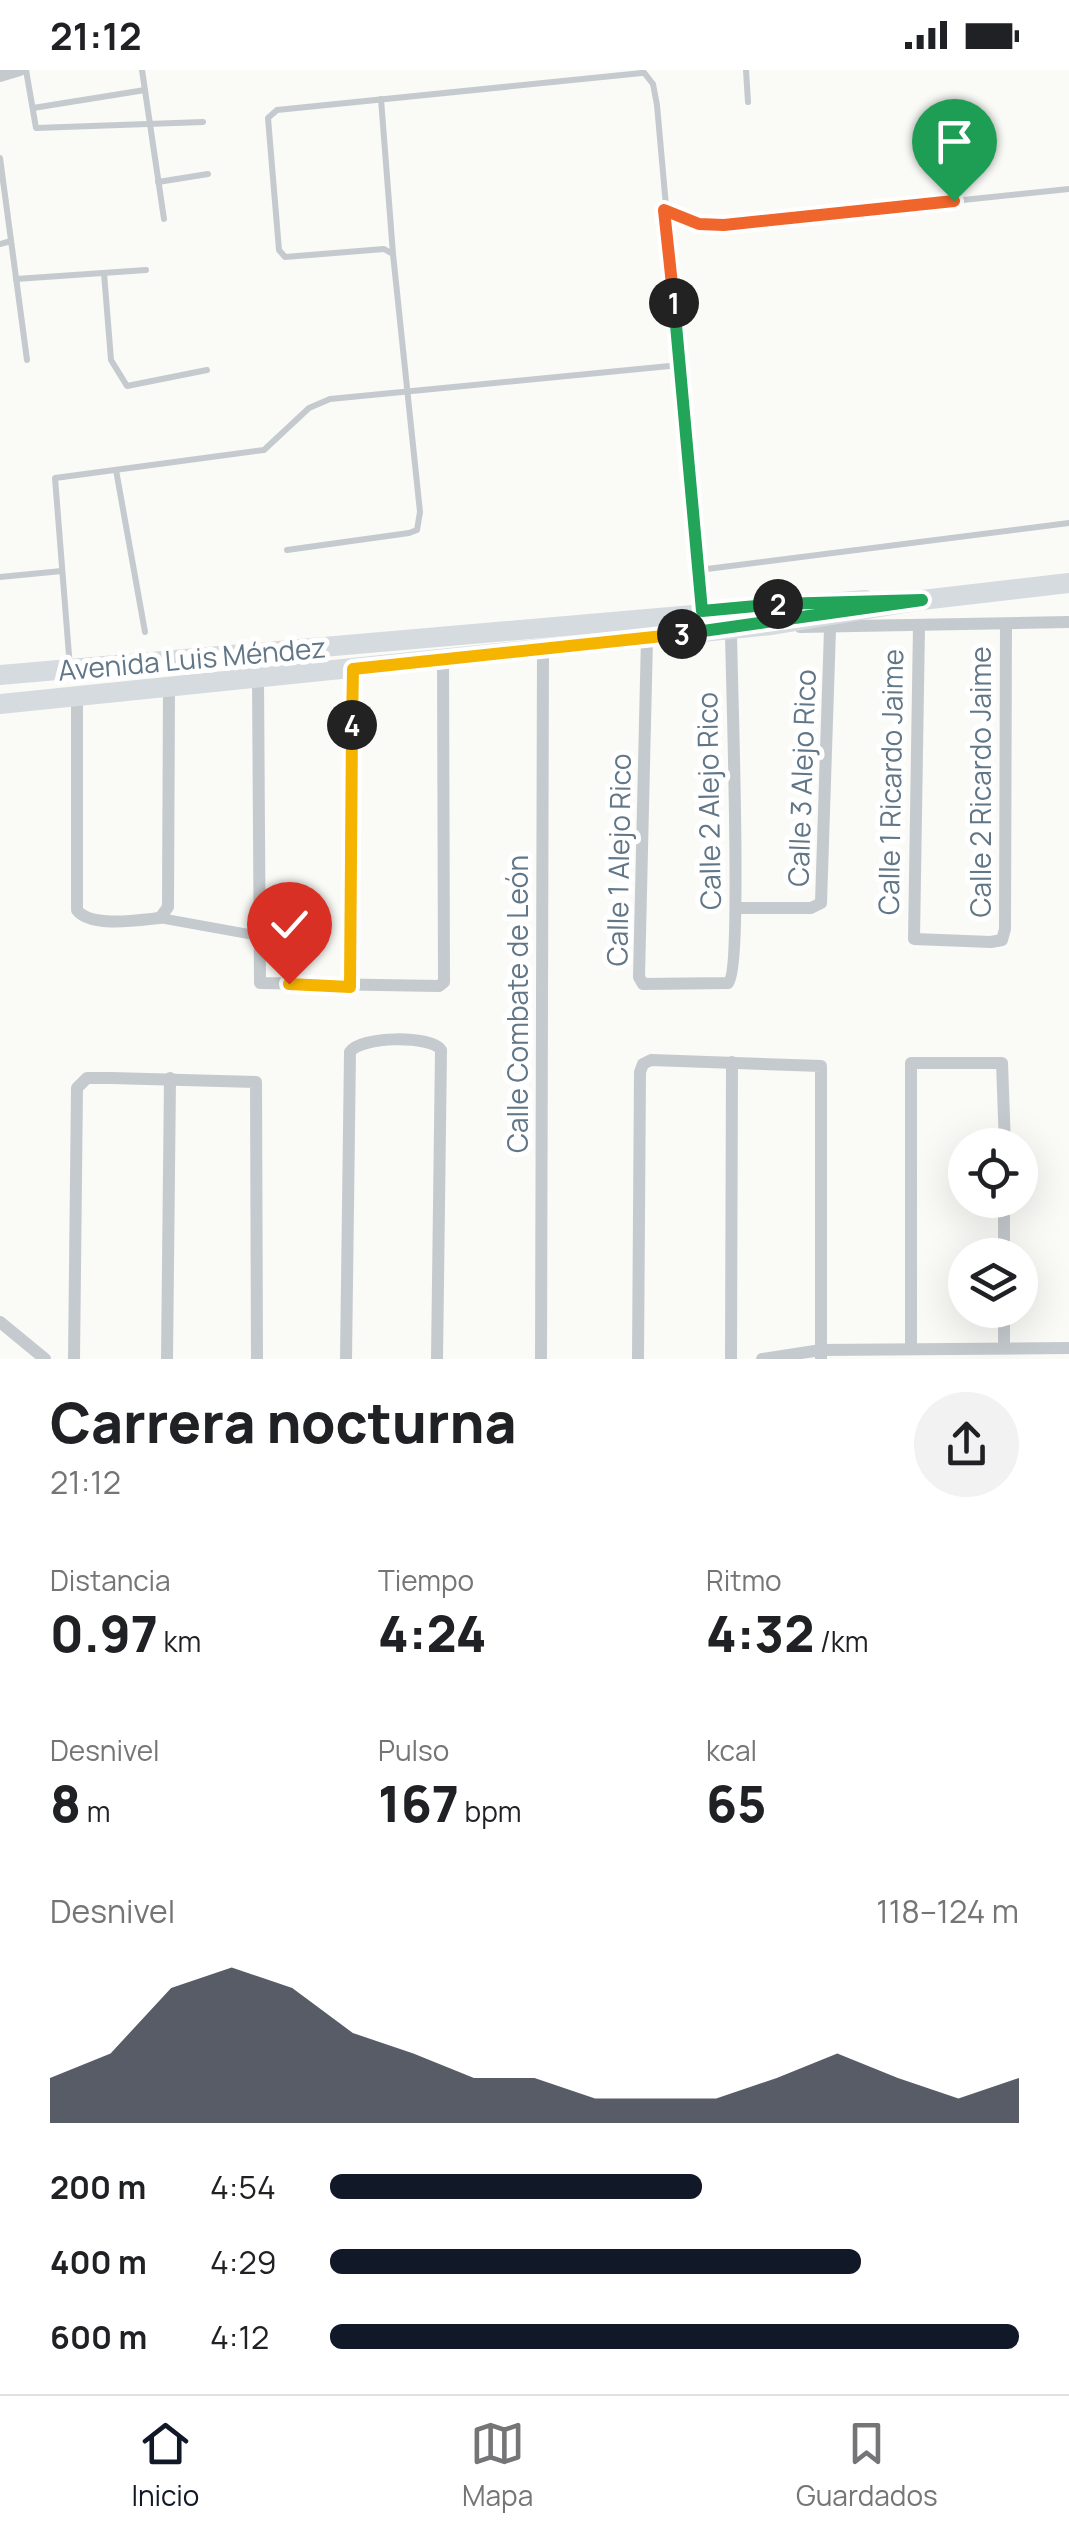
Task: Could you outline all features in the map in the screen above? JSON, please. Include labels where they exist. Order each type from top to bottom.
[{"type":"main road","name":"Avenida Luis Méndez","points":[[0,704],[772,625],[922,600],[1069,583]]},
{"type":"main road","name":"Avenida Luis Méndez","points":[[0,675],[826,600],[922,600]]},
{"type":"street","points":[[0,76],[23,70]]},
{"type":"street","name":"Avenida Luis Méndez","points":[[772,625],[830,628],[1069,622]]},
{"type":"street","name":"Calle 2 Ricardo Jaime","points":[[914,940],[1002,940],[1006,624]]},
{"type":"street","name":"Calle 1 Ricardo Jaime","points":[[914,940],[919,626]]},
{"type":"street","name":"Calle 3 Alejo Rico","points":[[736,908],[811,908],[821,903],[830,628]]},
{"type":"street","name":"Calle 2 Alejo Rico","points":[[730,629],[734,972]]},
{"type":"street","name":"Calle 1 Alejo Rico","points":[[647,638],[640,978],[643,984],[728,983],[734,972]]},
{"type":"street","name":"Calle Combate de León","points":[[541,1359],[543,649]]},
{"type":"street","points":[[258,679],[260,983],[440,986],[444,982],[443,660]]},
{"type":"street","points":[[350,987],[353,669]]},
{"type":"street","points":[[160,918],[168,907],[169,688]]},
{"type":"street","points":[[77,696],[76,910],[89,919],[160,918],[259,936]]},
{"type":"street","points":[[346,1359],[350,1052],[364,1041],[430,1041],[441,1050],[437,1359]]},
{"type":"street","points":[[638,1359],[640,1072],[651,1060],[821,1066],[822,1354]]},
{"type":"street","points":[[731,1359],[732,1062]]},
{"type":"street","points":[[911,1348],[911,1063],[1002,1063],[1004,1128]]},
{"type":"street","points":[[74,1359],[77,1088],[87,1078],[248,1080],[259,1090],[257,1359]]},
{"type":"street","points":[[166,1359],[170,1078]]},
{"type":"street","points":[[0,1322],[45,1359]]},
{"type":"street","points":[[1004,1328],[1004,1348]]},
{"type":"street","points":[[762,1359],[911,1348],[1069,1348]]},
{"type":"lane","points":[[23,70],[36,128],[203,122]]},
{"type":"lane","points":[[142,70],[164,219]]},
{"type":"lane","points":[[746,70],[748,102]]},
{"type":"lane","points":[[392,254],[384,250],[286,257],[279,250],[266,126],[276,110],[642,71],[653,84],[657,105],[702,611]]},
{"type":"lane","points":[[33,108],[144,90]]},
{"type":"lane","points":[[287,550],[416,530],[420,512],[392,254],[381,100]]},
{"type":"lane","points":[[0,158],[27,360]]},
{"type":"lane","points":[[158,182],[208,174]]},
{"type":"lane","points":[[664,210],[699,224],[724,225],[1069,189]]},
{"type":"lane","points":[[0,244],[11,241]]},
{"type":"lane","points":[[16,279],[146,270]]},
{"type":"lane","points":[[104,273],[111,360],[127,386],[207,370]]},
{"type":"lane","points":[[70,669],[55,478],[264,450],[310,408],[330,398],[680,365]]},
{"type":"lane","points":[[116,470],[145,632]]},
{"type":"lane","points":[[699,570],[1069,524]]},
{"type":"lane","points":[[0,577],[62,571]]},
{"type":"route","points":[[289,984],[350,987],[353,669],[772,625],[922,600],[826,600],[702,611],[664,210],[699,224],[724,225],[954,201]]}]
